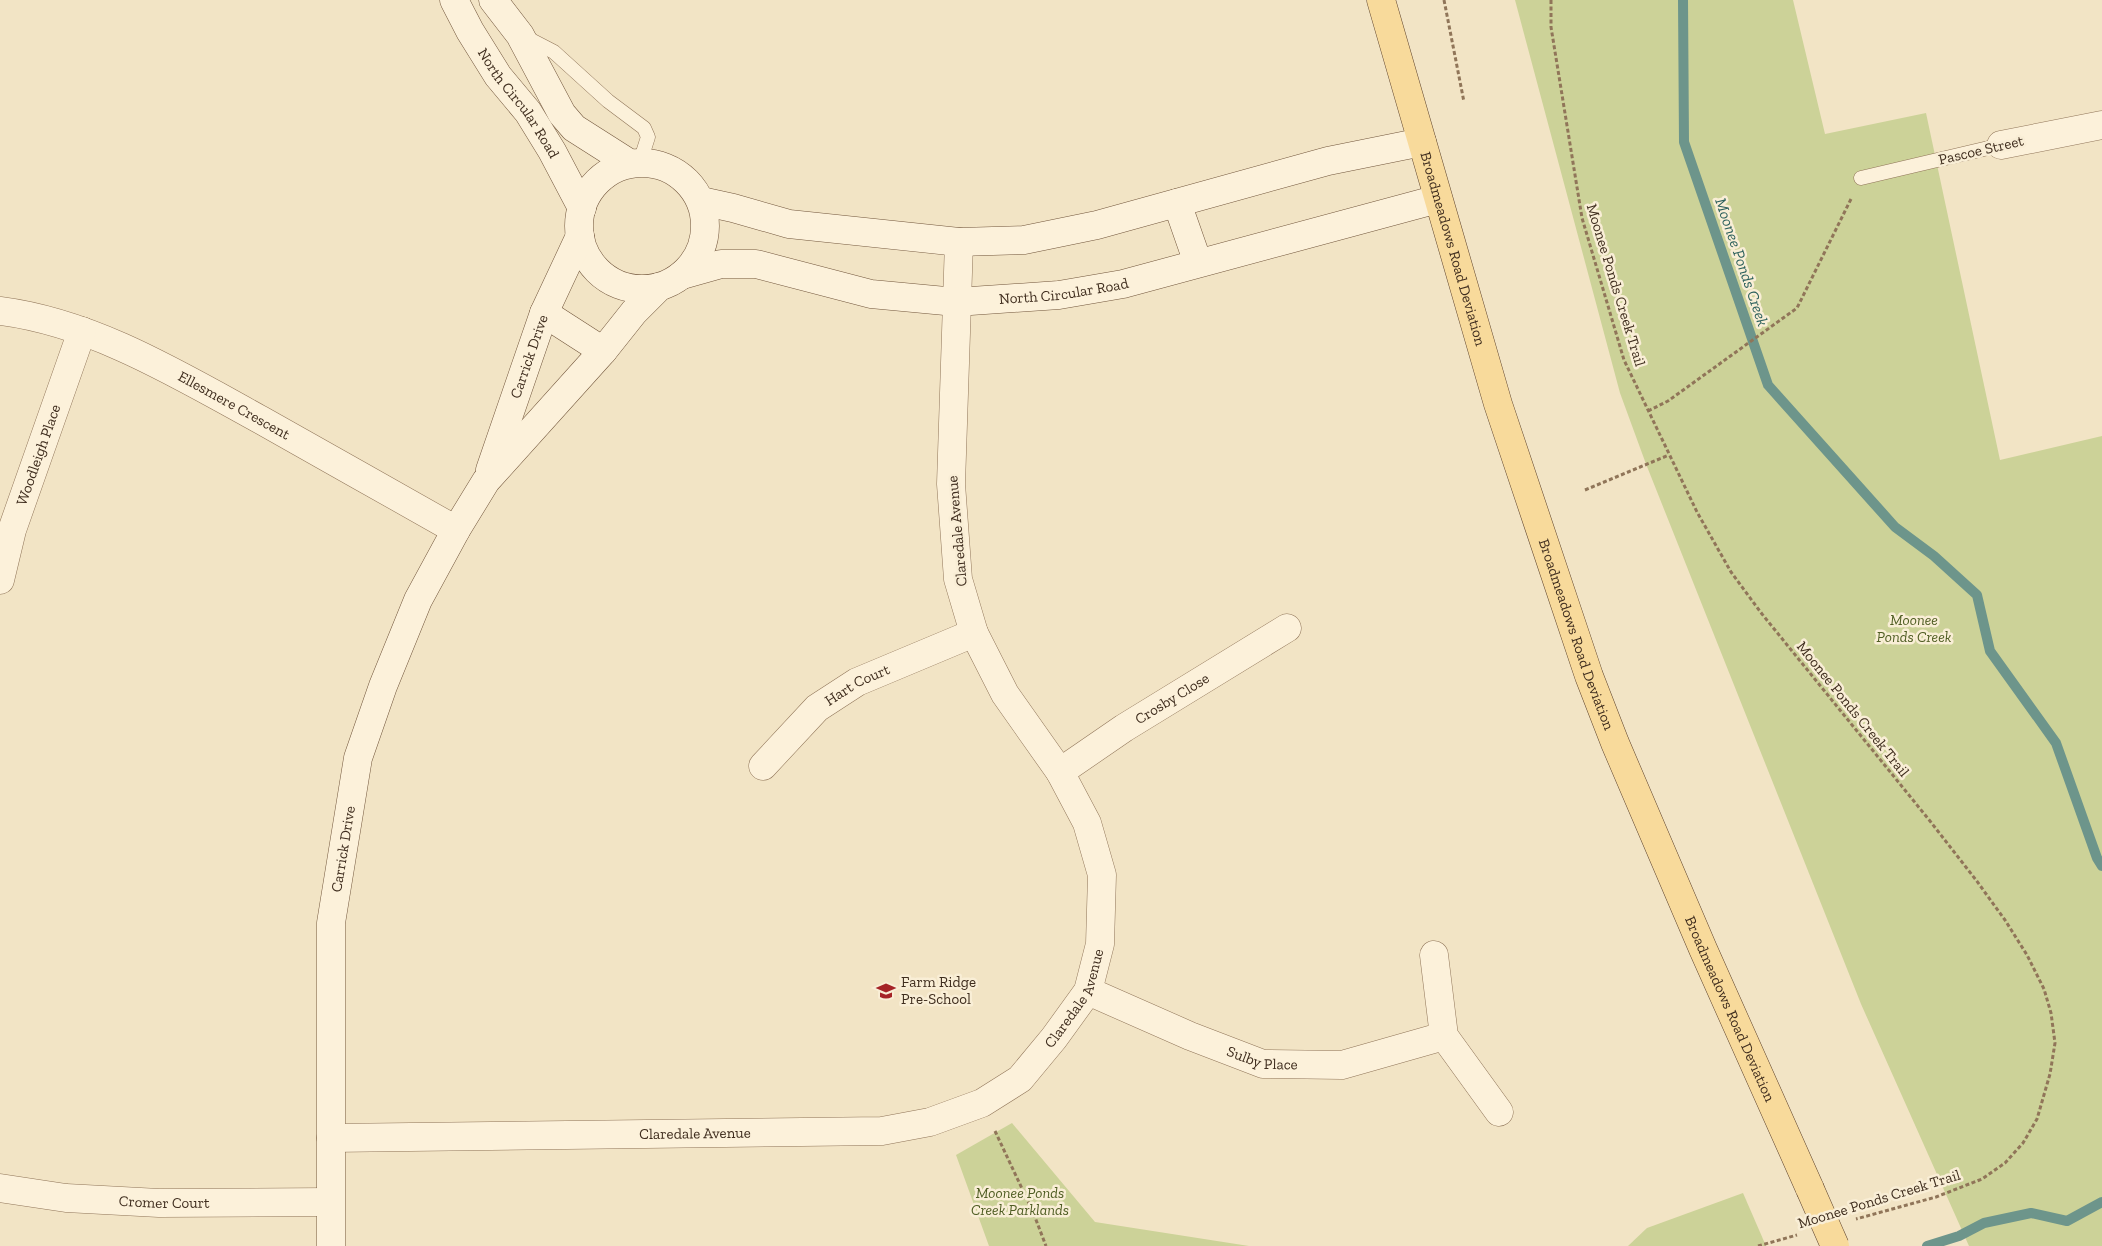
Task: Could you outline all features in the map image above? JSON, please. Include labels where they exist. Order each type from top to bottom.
[{"type":"main road","name":"Broadmeadows Road Deviation","points":[[1381,0],[1498,404],[1589,676],[1619,752],[1703,949],[1835,1246]]},
{"type":"street","name":"North Circular Road","points":[[454,0],[470,31],[498,76],[528,112],[552,151],[582,208]]},
{"type":"street","name":"North Circular Road","points":[[493,0],[520,35],[562,114],[574,128],[634,163]]},
{"type":"street","name":"Pascoe Street","points":[[2000,145],[2102,125]]},
{"type":"street","points":[[700,201],[789,224],[959,242],[1024,240],[1097,225],[1328,162],[1422,142]]},
{"type":"street","points":[[634,163],[659,164],[676,172],[691,185],[700,201],[705,221],[704,242],[695,260],[671,281],[638,289],[618,284],[600,273],[586,256],[580,236],[582,208],[588,192],[599,179],[612,170],[634,163]]},
{"type":"street","name":"North Circular Road","points":[[671,281],[721,264],[756,264],[871,294],[956,302],[1059,295],[1123,284],[1438,199]]},
{"type":"street","points":[[1177,203],[1198,263]]},
{"type":"street","name":"Carrick Drive","points":[[486,481],[544,313],[580,236]]},
{"type":"street","name":"Claredale Avenue","points":[[331,1138],[882,1131],[930,1122],[982,1103],[1020,1079],[1054,1038],[1088,991],[1100,944],[1102,876],[1087,823],[1060,772],[1006,694],[974,633],[958,580],[952,484],[959,242]]},
{"type":"street","name":"Carrick Drive","points":[[331,1246],[331,923],[358,758],[383,686],[418,600],[456,530],[486,481],[603,351],[634,312],[671,281]]},
{"type":"street","name":"Ellesmere Crescent","points":[[0,311],[16,313],[82,331],[169,369],[456,530]]},
{"type":"street","points":[[544,313],[603,351]]},
{"type":"street","name":"Woodleigh Place","points":[[0,580],[12,530],[82,331]]},
{"type":"street","name":"Crosby Close","points":[[1060,772],[1124,728],[1287,628]]},
{"type":"street","name":"Hart Court","points":[[763,766],[817,708],[857,682],[974,633]]},
{"type":"street","points":[[1434,955],[1444,1036],[1499,1112]]},
{"type":"street","name":"Sulby Place","points":[[1088,991],[1190,1036],[1263,1064],[1342,1065],[1444,1036]]},
{"type":"street","name":"Cromer Court","points":[[0,1188],[66,1198],[159,1203],[330,1202]]},
{"type":"lane","points":[[520,35],[554,52],[608,101],[644,128],[648,137],[634,163]]},
{"type":"lane","name":"Pascoe Street","points":[[1861,178],[2000,145]]},
{"type":"path","points":[[1444,0],[1464,102]]},
{"type":"path","name":"Moonee Ponds Creek Trail","points":[[1551,0],[1551,27],[1582,218],[1624,360],[1697,512],[1731,572],[1762,614],[1976,880],[2028,955],[2044,989],[2051,1013],[2054,1043],[2050,1074],[2037,1119],[2023,1144],[2005,1163],[1982,1179],[1936,1197],[1852,1220]]},
{"type":"path","points":[[1648,411],[1668,401],[1797,308],[1861,178]]},
{"type":"path","points":[[1585,490],[1670,455]]},
{"type":"path","points":[[982,1103],[1033,1212],[1046,1246]]},
{"type":"path","name":"Moonee Ponds Creek Trail","points":[[1758,1246],[1805,1233]]},
{"type":"green space","name":"Moonee Ponds Creek","points":[[1515,0],[1793,0],[1825,134],[1926,113],[2000,460],[2102,436],[2102,1246],[1969,1246],[1861,1004],[1646,464],[1620,393]]},
{"type":"green space","name":"Moonee Ponds Creek Parklands","points":[[1012,1123],[1095,1222],[1249,1246],[989,1246],[956,1155]]},
{"type":"green space","points":[[1743,1193],[1766,1246],[1628,1246],[1647,1228]]},
{"type":"waterway","name":"Moonee Ponds Creek","points":[[1683,0],[1684,142],[1768,385],[1895,527],[1934,556],[1977,595],[1990,651],[2056,743],[2097,858],[2102,866]]},
{"type":"waterway","name":"Moonee Ponds Creek","points":[[1927,1246],[1959,1236],[1984,1223],[2031,1213],[2067,1221],[2102,1202]]},
{"type":"place","name":"Farm Ridge Pre-School","points":[[886,991]]}]
